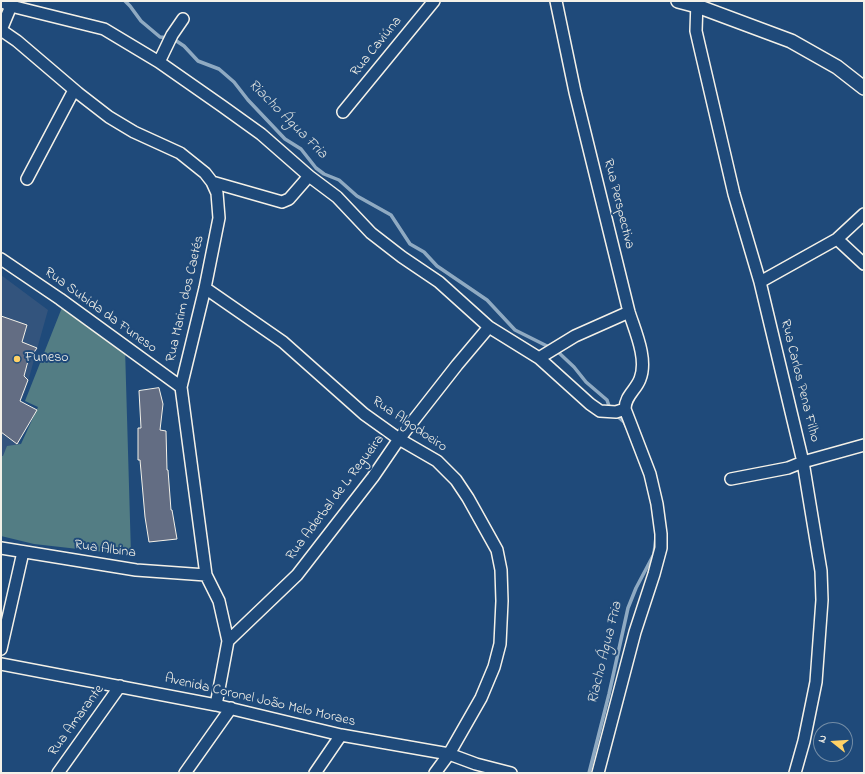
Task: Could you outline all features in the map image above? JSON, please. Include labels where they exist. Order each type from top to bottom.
[{"type":"street","points":[[1,1],[11,6],[104,29],[159,62],[261,134],[309,176],[337,197],[371,233],[402,257],[439,282],[489,327],[541,356],[600,411],[620,410],[650,474],[657,504],[661,534],[661,548],[635,632],[598,773]]},
{"type":"street","name":"Rua Caviúna","points":[[343,112],[434,1]]},
{"type":"street","name":"Rua Perspectiva","points":[[556,1],[575,92],[629,312],[640,345],[642,372],[640,380],[620,410]]},
{"type":"street","points":[[678,1],[697,4],[790,41],[836,67],[864,88]]},
{"type":"street","name":"Rua Carlos Pena Filho","points":[[697,4],[696,31],[734,194],[760,282],[803,462],[821,571],[822,600],[816,682],[804,741],[795,773]]},
{"type":"street","name":"Rua Marim dos Caetés","points":[[11,6],[1,30],[17,41],[74,90],[109,117],[134,132],[180,153],[205,173],[212,182],[217,193],[219,218],[205,288],[181,387],[206,575],[219,601],[228,641],[216,705]]},
{"type":"street","points":[[159,62],[172,35],[183,20]]},
{"type":"street","points":[[27,179],[74,90]]},
{"type":"street","points":[[212,182],[282,202],[289,198],[309,176]]},
{"type":"street","points":[[760,282],[838,239],[864,214]]},
{"type":"street","points":[[838,239],[864,264]]},
{"type":"street","name":"Rua Subida da Funeso","points":[[1,259],[60,299],[181,387]]},
{"type":"street","name":"Rua Algodoeiro","points":[[205,288],[283,342],[364,414],[399,439],[436,461],[456,480],[468,498],[497,550],[501,570],[502,628],[500,644],[494,667],[477,704],[449,754],[435,773]]},
{"type":"street","points":[[541,356],[576,336],[629,312]]},
{"type":"street","name":"Rua Aderbal de L. Regueira","points":[[228,641],[297,575],[373,477],[399,439],[489,327]]},
{"type":"street","points":[[731,478],[788,468],[803,462],[864,445]]},
{"type":"street","name":"Rua Albina","points":[[1,548],[136,570],[206,575]]},
{"type":"street","points":[[1,649],[23,552]]},
{"type":"street","name":"Avenida Coronel João Melo Moraes","points":[[1,664],[231,708],[341,736],[449,754],[476,764],[511,773]]},
{"type":"street","name":"Rua Amarante","points":[[58,773],[120,686]]},
{"type":"street","points":[[185,773],[231,708]]},
{"type":"street","points":[[315,773],[341,736]]},
{"type":"shaded area","name":"Funeso","points":[[1,275],[48,310],[25,392],[6,436],[21,444],[3,457],[1,456]]},
{"type":"green space","points":[[63,305],[125,348],[131,555],[34,544],[1,536],[1,456],[3,456],[7,446],[21,444],[38,407],[25,401]]},
{"type":"building","points":[[1,316],[27,325],[22,342],[37,348],[28,361],[24,376],[28,380],[20,401],[37,410],[17,444],[1,432]]},
{"type":"building","points":[[159,388],[163,404],[160,430],[166,431],[167,470],[171,510],[177,539],[149,542],[145,517],[140,460],[138,460],[138,428],[141,428],[139,391]]},
{"type":"waterway","name":"Riacho Água Fria","points":[[125,1],[141,21],[160,37],[172,38],[184,46],[198,61],[219,69],[234,82],[248,100],[285,139],[301,149],[316,168],[324,174],[339,180],[357,196],[391,215],[410,244],[424,252],[437,266],[487,300],[515,330],[557,351],[574,367],[586,382],[607,400],[610,409]]},
{"type":"waterway","name":"Riacho Água Fria","points":[[616,415],[624,422],[628,430]]},
{"type":"waterway","name":"Riacho Água Fria","points":[[589,773],[609,694],[628,608],[636,588],[654,554],[656,537]]},
{"type":"place","name":"Funeso","points":[[17,359]]}]
